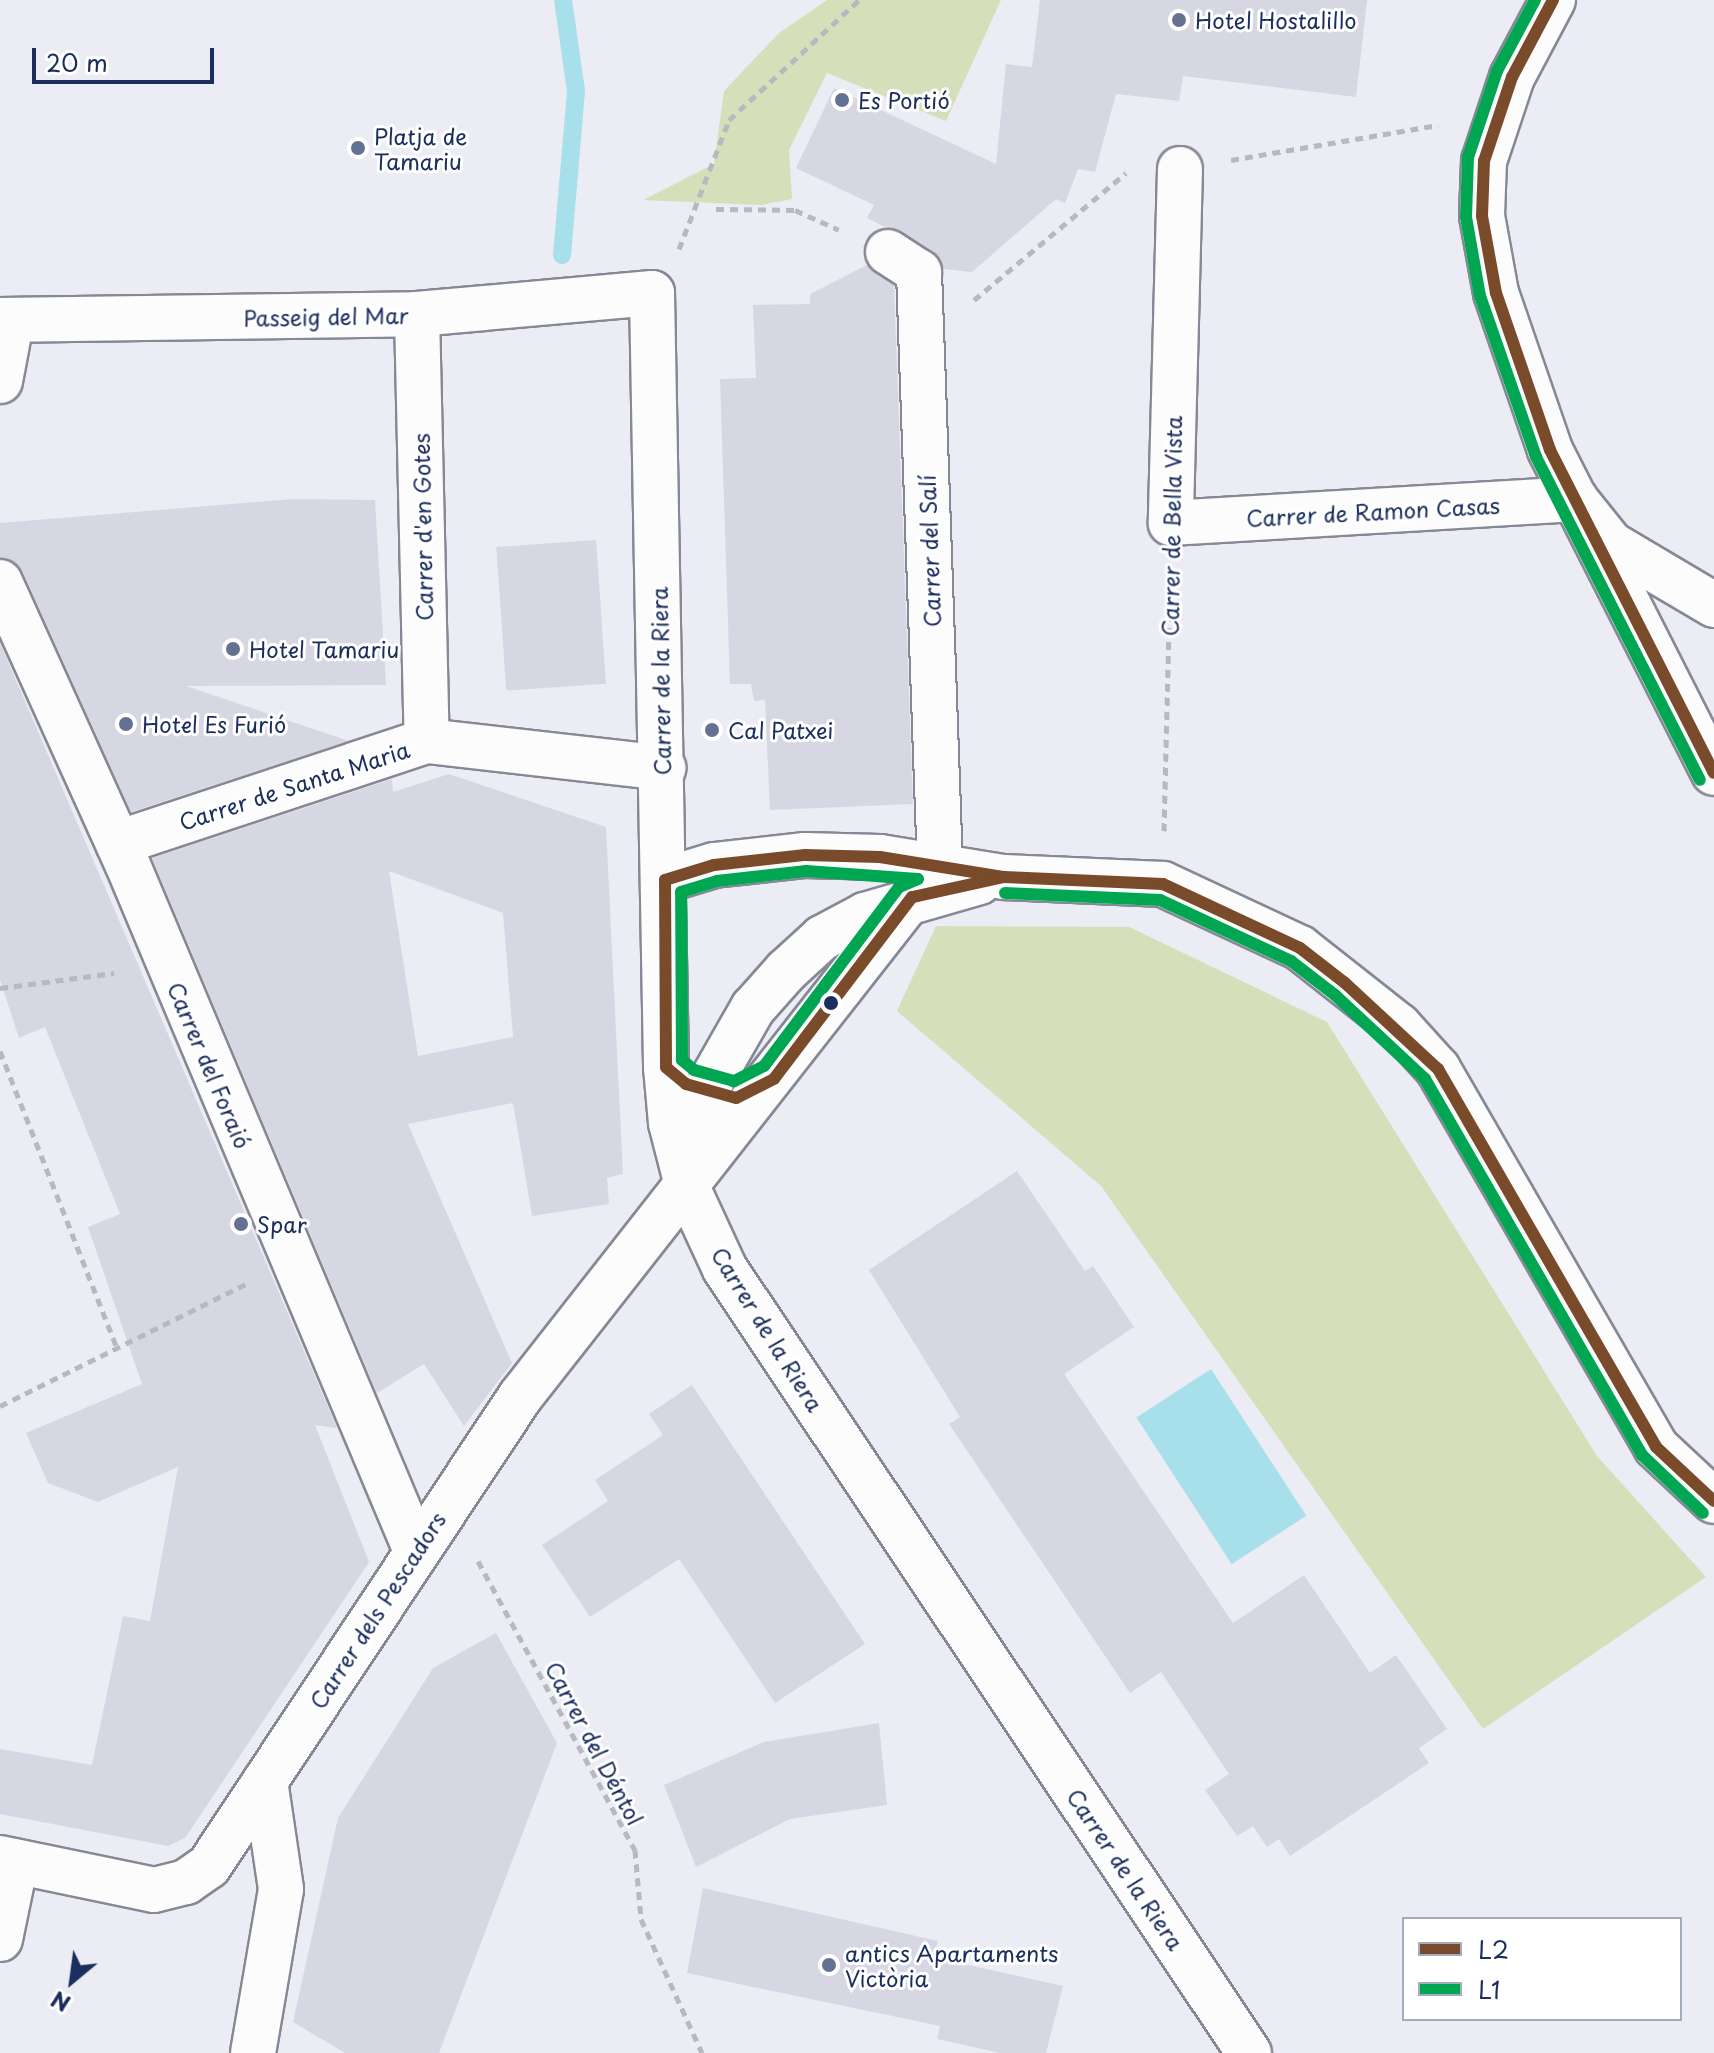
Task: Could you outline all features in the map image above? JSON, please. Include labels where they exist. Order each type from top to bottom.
[{"type":"street","points":[[1553,0],[1512,77],[1484,161],[1482,216],[1496,293],[1550,450],[1714,773]]},
{"type":"street","name":"Carrer de Bella Vista","points":[[1171,523],[1180,169]]},
{"type":"street","name":"Carrer del Salí","points":[[888,252],[919,272],[926,882]]},
{"type":"street","name":"Passeig del Mar","points":[[6,321],[417,314],[652,293]]},
{"type":"street","name":"Carrer de la Riera","points":[[652,293],[663,768],[666,1067],[671,1123],[688,1189],[725,1269],[1249,2053]]},
{"type":"street","name":"Carrer d'en Gotes","points":[[417,314],[427,741]]},
{"type":"street","points":[[0,381],[6,321]]},
{"type":"street","points":[[1575,499],[1611,544],[1714,605]]},
{"type":"street","name":"Carrer de Ramon Casas","points":[[1171,523],[1575,499]]},
{"type":"street","name":"Carrer del Foraió","points":[[0,582],[118,843],[416,1551]]},
{"type":"street","name":"Carrer de Santa Maria","points":[[118,843],[427,741],[663,768]]},
{"type":"street","points":[[665,880],[714,865],[805,855],[926,882],[1004,877],[1163,884],[1300,948],[1399,1026],[1438,1069],[1656,1447],[1714,1501]]},
{"type":"street","points":[[688,1189],[691,1134],[705,1092],[753,1008],[822,938],[926,882]]},
{"type":"street","name":"Carrer dels Pescadors","points":[[8,1860],[154,1890],[186,1882],[209,1866],[447,1504],[547,1362],[688,1189],[926,882]]},
{"type":"street","points":[[253,2053],[281,1889],[265,1781]]},
{"type":"street","points":[[0,1939],[8,1860]]},
{"type":"path","points":[[652,293],[683,242],[729,120],[859,0]]},
{"type":"path","points":[[716,209],[795,210],[888,252]]},
{"type":"path","name":"Carrer de Bella Vista","points":[[1163,884],[1171,523]]},
{"type":"path","points":[[0,988],[168,965]]},
{"type":"path","points":[[0,1051],[117,1348]]},
{"type":"path","points":[[0,1406],[294,1261]]},
{"type":"path","name":"Carrer del Déntol","points":[[447,1504],[635,1850],[641,1919],[702,2053]]},
{"type":"green space","points":[[827,0],[1001,0],[946,121],[827,73],[789,150],[792,199],[761,205],[643,200],[714,164],[724,91],[779,33]]},
{"type":"green space","points":[[936,926],[1129,927],[1327,1022],[1597,1456],[1706,1577],[1483,1729],[1101,1186],[897,1011]]},
{"type":"water","points":[[1211,1369],[1306,1516],[1232,1564],[1136,1417]]},
{"type":"building","points":[[1040,0],[1367,0],[1356,97],[1183,76],[1179,101],[1116,94],[1095,172],[1078,169],[1065,203],[1056,199],[972,272],[943,269],[933,251],[867,218],[874,205],[796,168],[834,88],[996,164],[1006,64],[1032,67]]},
{"type":"building","points":[[867,265],[894,286],[913,804],[770,810],[765,700],[754,701],[751,684],[730,684],[720,379],[756,378],[753,305],[810,304],[810,294]]},
{"type":"building","points":[[293,499],[375,500],[386,685],[186,686],[349,741],[131,812],[23,572],[0,557],[0,523]]},
{"type":"building","points":[[596,540],[606,684],[506,691],[496,547]]},
{"type":"building","points":[[0,643],[337,1428],[315,1425],[369,1562],[185,1838],[168,1846],[0,1814],[0,1749],[92,1765],[123,1616],[150,1621],[178,1467],[98,1502],[48,1483],[26,1433],[142,1384],[88,1227],[120,1214],[45,1027],[19,1038],[0,980]]},
{"type":"building","points":[[449,774],[606,827],[623,1174],[607,1178],[609,1204],[532,1216],[513,1103],[408,1124],[512,1363],[464,1426],[424,1364],[377,1393],[152,858],[392,779],[393,792]],"holes":[[[389,871],[503,913],[513,1037],[418,1056]]]},
{"type":"building","points":[[1017,1171],[1085,1271],[1093,1266],[1134,1327],[1064,1374],[1233,1623],[1304,1575],[1370,1673],[1396,1655],[1447,1729],[1419,1748],[1429,1763],[1290,1856],[1279,1839],[1267,1847],[1253,1826],[1237,1836],[1205,1790],[1229,1774],[1161,1672],[1130,1693],[949,1424],[960,1417],[869,1270]]},
{"type":"building","points":[[692,1385],[865,1644],[775,1703],[679,1559],[590,1617],[542,1545],[608,1501],[595,1480],[663,1435],[649,1414]]},
{"type":"building","points":[[496,1633],[557,1743],[439,2053],[345,2053],[293,2022],[338,1818],[433,1668]]},
{"type":"building","points":[[879,1723],[887,1805],[790,1819],[696,1867],[664,1785],[764,1742]]},
{"type":"building","name":"antics Apartaments Victòria","points":[[703,1888],[938,1941],[933,1957],[1063,1986],[1046,2053],[1000,2053],[937,2039],[940,2026],[687,1973]]},
{"type":"waterway","points":[[562,255],[576,91],[563,0]]},
{"type":"transit line","name":"L1","points":[[1535,0],[1497,71],[1468,157],[1466,217],[1480,296],[1536,457],[1700,780]]},
{"type":"transit line","name":"L2","points":[[1553,0],[1512,77],[1484,161],[1482,216],[1496,293],[1550,450],[1714,773]]},
{"type":"transit line","name":"L2","points":[[805,855],[880,857],[1004,877],[912,897],[774,1079],[736,1098],[686,1084],[666,1067],[665,880],[714,865],[805,855]]},
{"type":"transit line","name":"L1","points":[[806,871],[918,879],[899,887],[764,1066],[734,1081],[694,1070],[682,1060],[681,892],[717,881],[806,871]]},
{"type":"transit line","name":"L2","points":[[1004,877],[1163,884],[1300,948],[1345,983],[1438,1069],[1656,1447],[1714,1501]]},
{"type":"transit line","name":"L1","points":[[1005,893],[1160,900],[1291,961],[1335,995],[1425,1079],[1642,1455],[1703,1513]]},
{"type":"place","name":"Hotel Hostalillo","points":[[1179,20]]},
{"type":"place","name":"Es Portió","points":[[842,100]]},
{"type":"place","name":"Platja de Tamariu","points":[[358,148]]},
{"type":"place","name":"Hotel Tamariu","points":[[233,649]]},
{"type":"place","name":"Hotel Es Furió","points":[[126,724]]},
{"type":"place","name":"Cal Patxei","points":[[712,730]]},
{"type":"place","name":"Spar","points":[[241,1224]]},
{"type":"place","name":"antics Apartaments Victòria","points":[[829,1965]]}]
